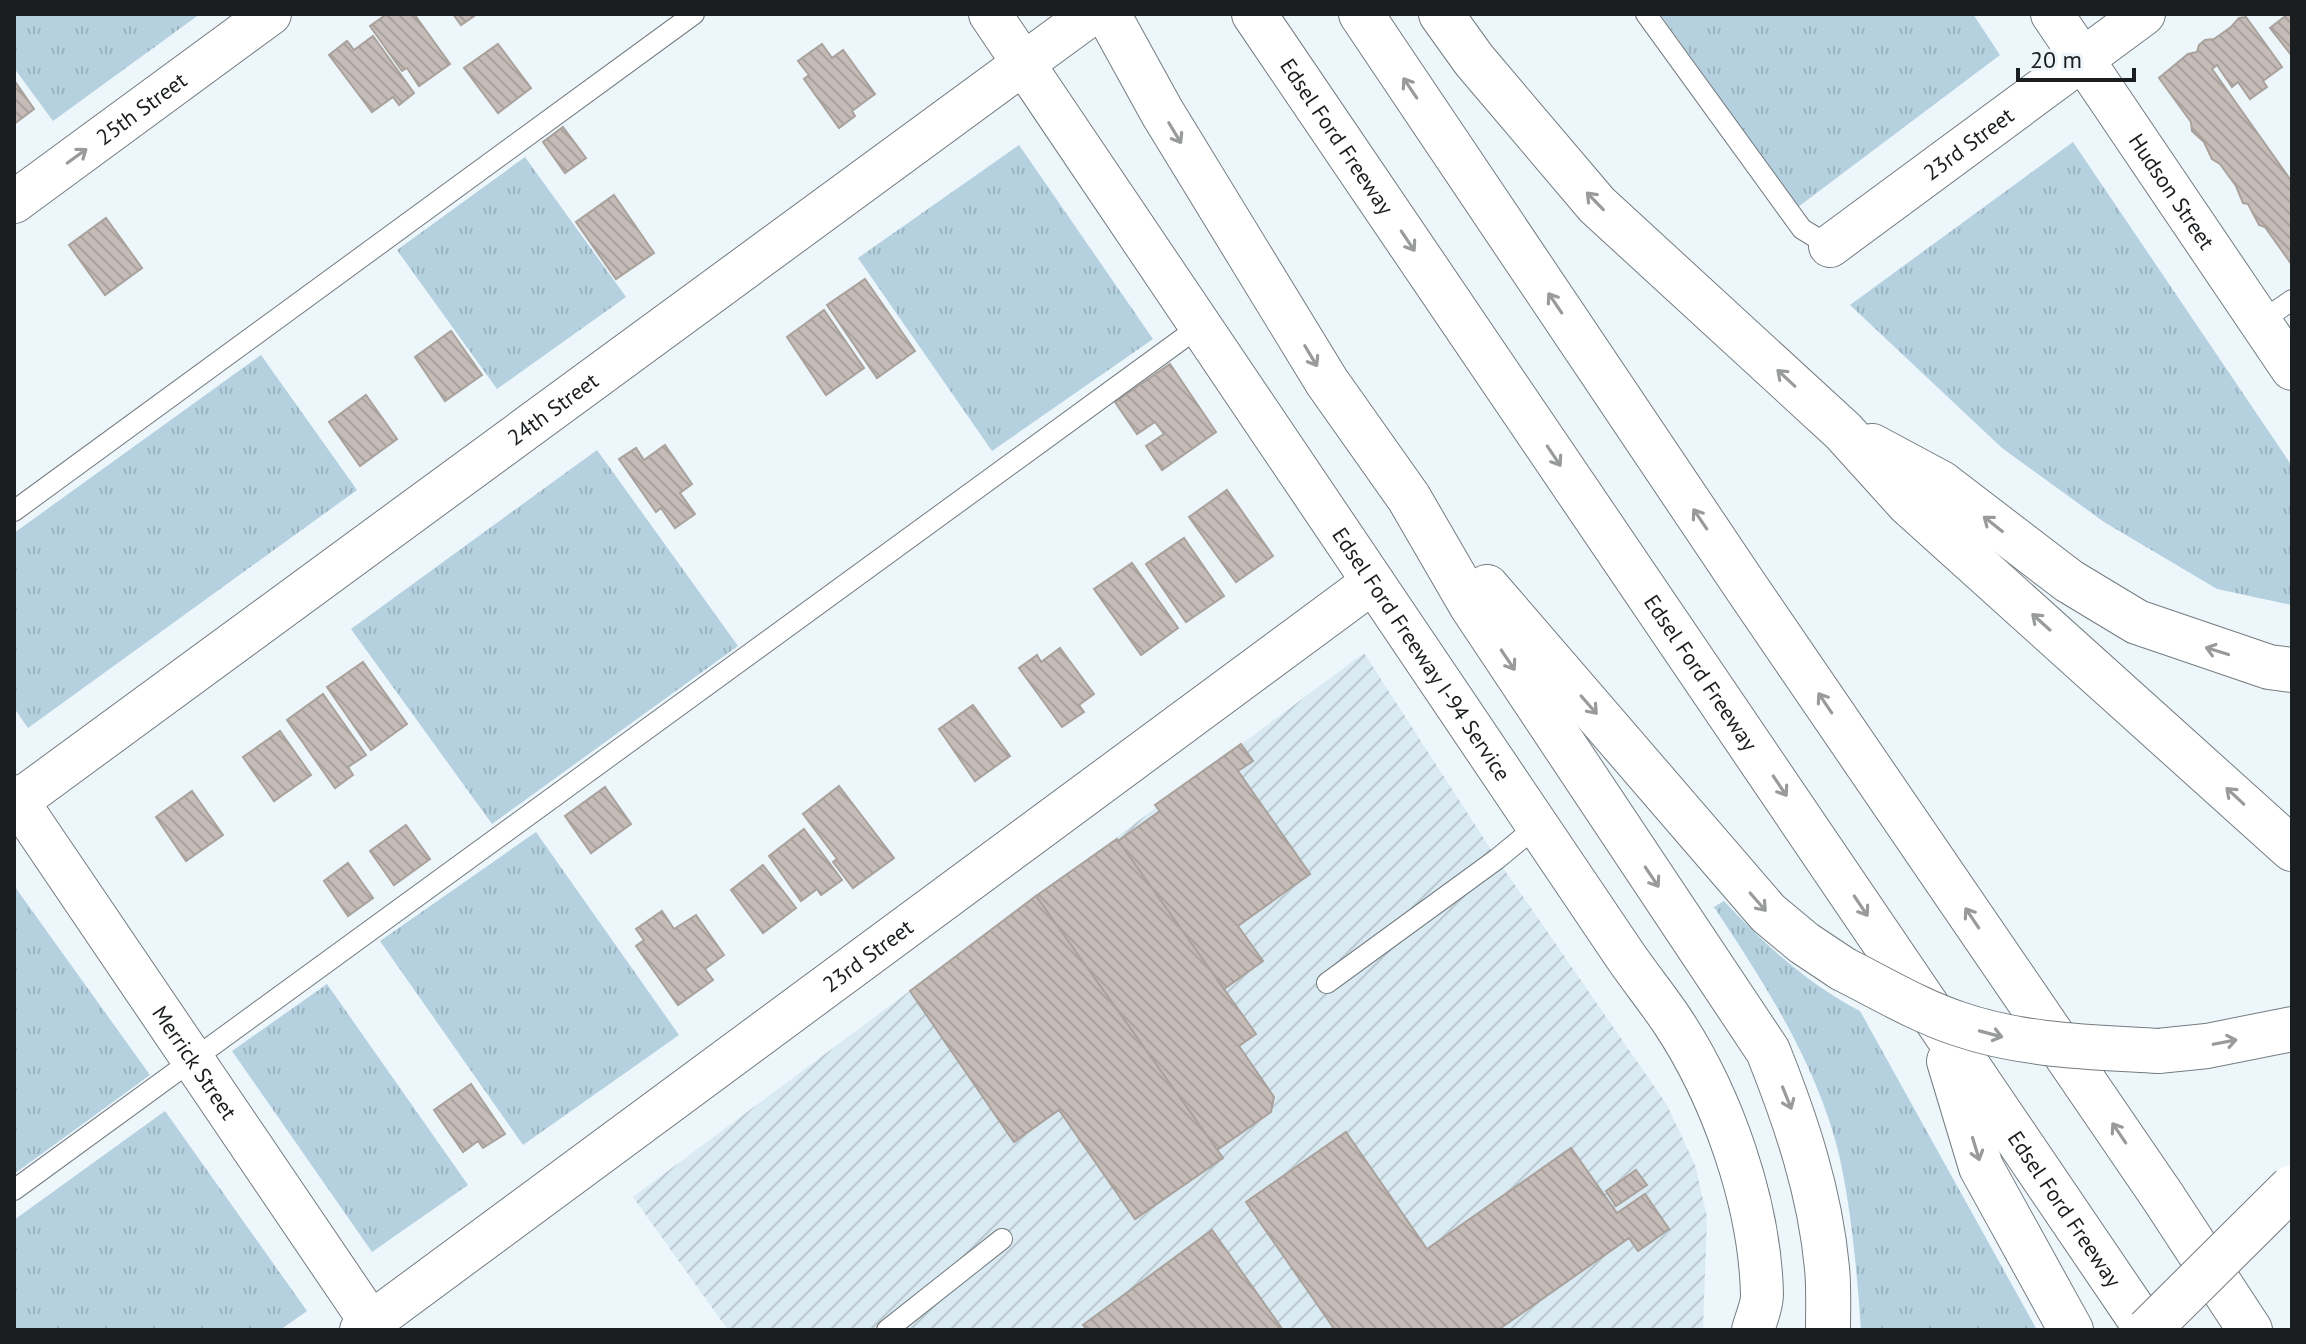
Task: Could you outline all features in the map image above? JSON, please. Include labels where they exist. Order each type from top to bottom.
[{"type":"highway","points":[[1108,14],[1162,112],[1327,382],[1409,498],[1471,605],[1768,1051],[1794,1116],[1813,1182],[1827,1268],[1828,1330]]},
{"type":"highway","name":"Edsel Ford Freeway","points":[[1254,14],[2148,1330]]},
{"type":"highway","points":[[1361,14],[2250,1330]]},
{"type":"highway","points":[[1441,14],[1474,60],[1597,205],[1843,431],[1909,504],[2292,849]]},
{"type":"highway","points":[[1843,431],[1941,483],[2069,581],[2137,622],[2269,667],[2292,670]]},
{"type":"highway","points":[[1409,498],[1768,913],[1804,943],[1843,969],[1956,1024],[2002,1037],[2075,1047],[2158,1051],[2207,1046],[2292,1029]]},
{"type":"highway","points":[[1937,1020],[1981,1167],[2071,1330]]},
{"type":"highway","points":[[2148,1330],[2292,1187]]},
{"type":"highway","points":[[2163,1197],[2282,1330]]},
{"type":"street","name":"25th Street","points":[[14,202],[270,14]]},
{"type":"street","name":"Edsel Ford Freeway I-94 Service","points":[[990,14],[1537,826],[1672,1020],[1704,1077],[1730,1137],[1755,1232],[1762,1298],[1753,1330]]},
{"type":"street","name":"Hudson Street","points":[[2052,14],[2082,59],[2276,311],[2292,369]]},
{"type":"street","name":"23rd Street","points":[[1830,246],[2144,14]]},
{"type":"street","name":"24th Street","points":[[15,801],[1076,25]]},
{"type":"street","name":"23rd Street","points":[[369,1327],[1373,582]]},
{"type":"street","name":"Merrick Street","points":[[15,801],[369,1327]]},
{"type":"lane","points":[[14,511],[694,14]]},
{"type":"lane","points":[[1646,14],[1802,229],[1830,246]]},
{"type":"lane","points":[[14,1190],[1200,326]]},
{"type":"lane","points":[[1327,983],[1497,859],[1537,826]]},
{"type":"lane","points":[[887,1330],[1002,1239]]},
{"type":"shaded area","points":[[1364,653],[1497,859],[1667,1105],[1695,1165],[1707,1217],[1703,1329],[728,1330],[633,1197]]},
{"type":"green space","points":[[14,14],[200,14],[53,121],[14,68]]},
{"type":"green space","points":[[1660,14],[1973,14],[2000,55],[1798,207]]},
{"type":"green space","points":[[2073,142],[2292,466],[2292,605],[2217,589],[2104,522],[2002,448],[1850,305]]},
{"type":"green space","points":[[1019,145],[1153,339],[992,451],[858,258]]},
{"type":"green space","points":[[525,157],[626,297],[497,389],[397,250]]},
{"type":"green space","points":[[261,355],[357,490],[28,728],[14,708],[14,533]]},
{"type":"green space","points":[[597,450],[738,646],[492,824],[351,629]]},
{"type":"green space","points":[[536,832],[679,1035],[523,1145],[380,941]]},
{"type":"green space","points":[[14,888],[150,1075],[14,1174]]},
{"type":"green space","points":[[1724,901],[1788,962],[1860,1011],[2037,1330],[1861,1330],[1848,1201],[1831,1125],[1788,1027],[1714,907]]},
{"type":"green space","points":[[327,984],[468,1185],[372,1252],[232,1051]]},
{"type":"green space","points":[[165,1111],[307,1311],[280,1330],[14,1330],[14,1220]]},
{"type":"building","points":[[387,14],[414,14],[450,64],[419,86],[407,68],[402,71],[370,26]]},
{"type":"building","points":[[453,14],[477,14],[461,25]]},
{"type":"building","points":[[2292,14],[2292,56],[2270,28]]},
{"type":"building","points":[[2246,17],[2282,67],[2263,81],[2267,87],[2250,99],[2238,82],[2232,87],[2217,65],[2212,69],[2292,182],[2292,265],[2265,227],[2259,225],[2248,204],[2243,203],[2236,186],[2220,164],[2212,159],[2204,142],[2192,131],[2191,122],[2159,78],[2188,54],[2197,52],[2205,40],[2214,39],[2239,18]]},
{"type":"building","points":[[373,36],[414,93],[399,105],[393,97],[372,112],[329,55],[347,41],[354,50]]},
{"type":"building","points":[[498,44],[531,88],[498,113],[464,68]]},
{"type":"building","points":[[822,44],[832,58],[843,50],[875,94],[852,111],[855,116],[839,128],[804,79],[809,75],[798,61]]},
{"type":"building","points":[[14,80],[34,109],[14,124]]},
{"type":"building","points":[[563,127],[586,158],[565,173],[543,142]]},
{"type":"building","points":[[614,195],[654,253],[616,279],[576,222]]},
{"type":"building","points":[[106,218],[142,268],[105,295],[69,245]]},
{"type":"building","points":[[865,279],[915,351],[877,378],[827,305]]},
{"type":"building","points":[[824,310],[864,368],[826,395],[787,337]]},
{"type":"building","points":[[451,331],[482,375],[445,401],[415,357]]},
{"type":"building","points":[[1170,364],[1216,432],[1162,470],[1146,446],[1164,434],[1155,422],[1137,434],[1115,402]]},
{"type":"building","points":[[366,395],[397,439],[360,466],[329,422]]},
{"type":"building","points":[[665,445],[692,484],[680,493],[695,514],[675,528],[661,508],[656,512],[619,459],[636,448],[644,460]]},
{"type":"building","points":[[1227,490],[1273,556],[1236,582],[1189,517]]},
{"type":"building","points":[[1184,538],[1224,596],[1186,622],[1146,564]]},
{"type":"building","points":[[1132,563],[1178,628],[1141,655],[1094,589]]},
{"type":"building","points":[[1060,648],[1094,694],[1079,705],[1084,712],[1062,727],[1019,668],[1037,655],[1041,662]]},
{"type":"building","points":[[363,662],[407,724],[371,750],[327,687]]},
{"type":"building","points":[[323,694],[366,755],[348,767],[353,775],[335,788],[287,720]]},
{"type":"building","points":[[973,705],[1010,756],[975,781],[939,729]]},
{"type":"building","points":[[280,731],[311,775],[274,801],[243,757]]},
{"type":"building","points":[[1241,744],[1253,761],[1238,771],[1310,874],[1238,926],[1263,961],[1224,989],[1118,841],[1160,811],[1155,805]]},
{"type":"building","points":[[839,786],[894,858],[853,888],[833,862],[837,859],[803,814]]},
{"type":"building","points":[[605,787],[631,824],[591,853],[565,816]]},
{"type":"building","points":[[192,791],[223,835],[186,861],[156,817]]},
{"type":"building","points":[[406,825],[430,859],[394,885],[370,851]]},
{"type":"building","points":[[804,829],[842,880],[821,895],[817,889],[801,901],[769,856]]},
{"type":"building","points":[[1117,839],[1256,1034],[1239,1046],[1274,1097],[1271,1112],[1217,1150],[1036,896]]},
{"type":"building","points":[[348,863],[373,898],[348,916],[324,881]]},
{"type":"building","points":[[763,865],[796,908],[763,933],[731,890]]},
{"type":"building","points":[[1036,896],[1223,1158],[1135,1219],[1059,1110],[1014,1142],[910,991]]},
{"type":"building","points":[[662,911],[674,929],[696,915],[724,955],[705,969],[713,980],[678,1005],[636,946],[644,940],[636,929]]},
{"type":"building","points":[[471,1084],[505,1134],[483,1148],[478,1141],[463,1152],[434,1110]]},
{"type":"building","points":[[1346,1132],[1427,1249],[1571,1148],[1617,1213],[1645,1194],[1669,1229],[1638,1251],[1629,1238],[1498,1330],[1335,1330],[1246,1202]]},
{"type":"building","points":[[1636,1170],[1647,1185],[1616,1206],[1606,1191]]},
{"type":"building","points":[[1212,1230],[1283,1330],[1087,1330],[1083,1325]]}]
